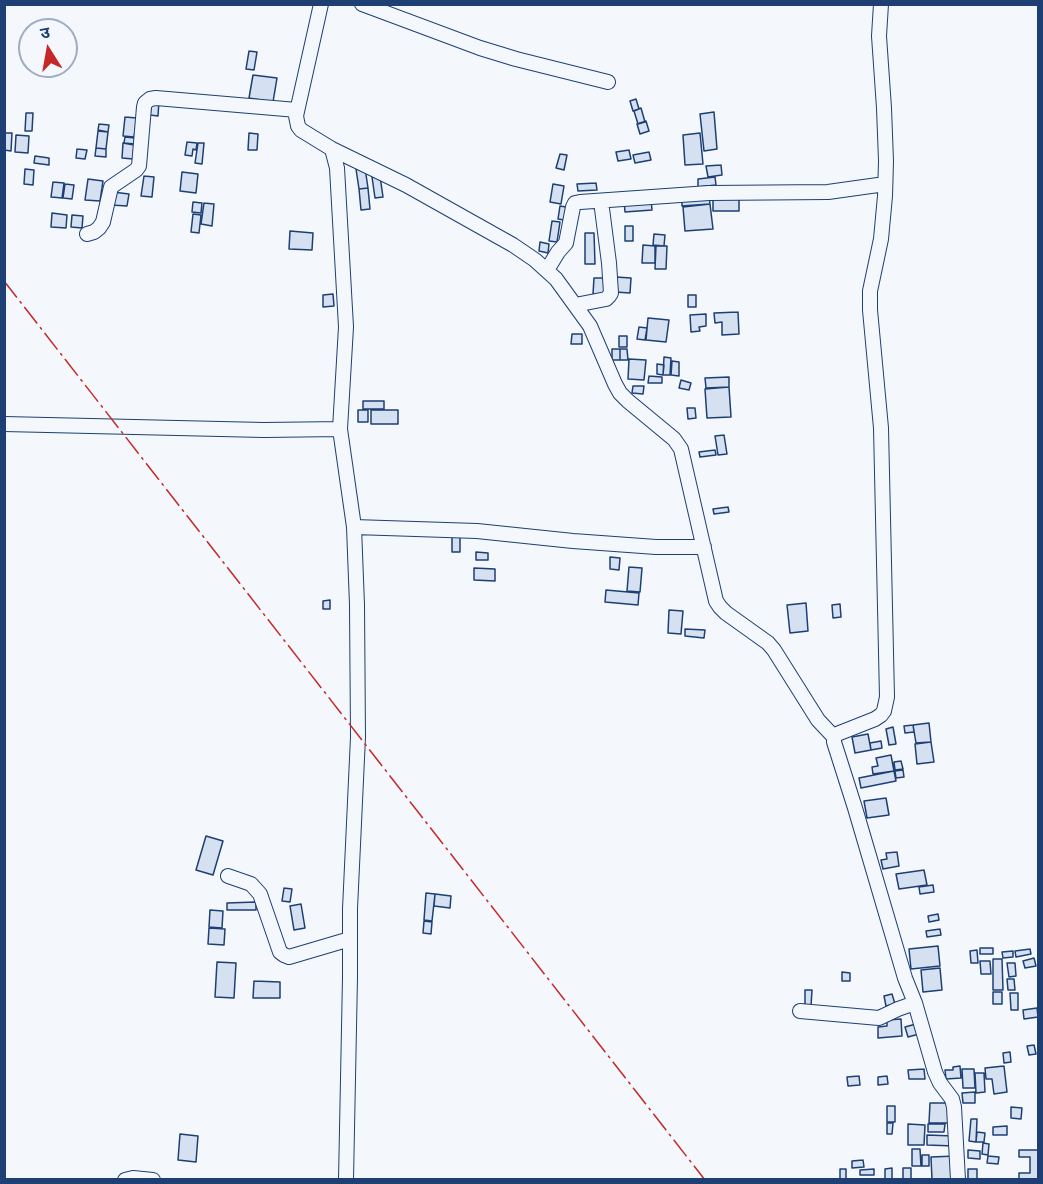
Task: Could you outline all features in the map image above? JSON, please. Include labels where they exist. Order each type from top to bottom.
[{"type":"street","points":[[321,4],[297,110],[296,121],[301,130],[332,149],[456,212],[523,251],[547,270],[590,326],[620,393],[681,449],[716,601],[720,607],[768,643],[818,720],[834,737],[935,1072],[952,1099],[958,1179]]},
{"type":"street","points":[[362,4],[480,48],[608,82]]},
{"type":"street","points":[[834,737],[881,715],[887,697],[881,428],[870,310],[870,291],[884,216],[884,108],[879,36],[881,4]]},
{"type":"street","points":[[87,234],[94,232],[103,222],[111,188],[139,166],[144,107],[150,99],[297,110]]},
{"type":"street","points":[[332,149],[337,168],[346,327],[340,429],[354,527],[357,606],[358,727],[346,1179]]},
{"type":"street","points":[[547,270],[566,243],[573,207],[576,203],[709,193],[828,192],[885,184]]},
{"type":"street","points":[[575,305],[606,299],[610,293],[609,263],[601,201]]},
{"type":"street","points":[[4,424],[264,430],[340,429]]},
{"type":"street","points":[[354,527],[477,531],[645,547],[704,547]]},
{"type":"street","points":[[228,876],[256,888],[279,952],[284,955],[289,957],[351,943]]},
{"type":"street","points":[[800,1011],[879,1018],[915,1003]]},
{"type":"street","points":[[125,1179],[153,1179]]},
{"type":"building","points":[[249,51],[257,52],[254,70],[246,69]]},
{"type":"building","points":[[253,75],[277,78],[273,102],[249,98]]},
{"type":"building","points":[[636,99],[639,109],[633,111],[630,101]]},
{"type":"building","points":[[152,100],[159,101],[158,116],[150,115]]},
{"type":"building","points":[[641,108],[645,122],[638,124],[634,111]]},
{"type":"building","points":[[714,112],[717,149],[704,151],[700,114]]},
{"type":"building","points":[[26,113],[33,113],[32,131],[25,131]]},
{"type":"building","points":[[125,117],[137,118],[134,137],[123,136]]},
{"type":"building","points":[[646,121],[649,131],[640,134],[637,124]]},
{"type":"building","points":[[99,124],[109,125],[108,132],[98,130]]},
{"type":"building","points":[[98,131],[108,132],[106,149],[96,148]]},
{"type":"building","points":[[4,133],[12,133],[11,151],[4,150]]},
{"type":"building","points":[[249,133],[258,134],[257,150],[248,150]]},
{"type":"building","points":[[700,133],[703,164],[685,165],[683,135]]},
{"type":"building","points":[[16,135],[29,136],[28,153],[15,152]]},
{"type":"building","points":[[125,137],[135,138],[135,144],[124,143]]},
{"type":"building","points":[[187,142],[197,143],[192,156],[185,155]]},
{"type":"building","points":[[123,143],[134,145],[133,159],[122,158]]},
{"type":"building","points":[[198,143],[204,143],[202,164],[195,163]]},
{"type":"building","points":[[96,148],[106,149],[106,157],[95,156]]},
{"type":"building","points":[[77,149],[87,150],[85,159],[76,158]]},
{"type":"building","points":[[629,150],[631,159],[618,161],[616,152]]},
{"type":"building","points":[[649,152],[651,160],[635,163],[633,155]]},
{"type":"building","points":[[560,154],[567,155],[564,170],[556,168]]},
{"type":"building","points":[[35,156],[49,158],[49,165],[34,163]]},
{"type":"building","points":[[721,165],[722,175],[708,177],[706,166]]},
{"type":"building","points":[[365,168],[368,188],[359,189],[356,169]]},
{"type":"building","points":[[25,169],[34,170],[33,185],[24,184]]},
{"type":"building","points":[[182,172],[198,174],[196,193],[180,191]]},
{"type":"building","points":[[144,176],[154,177],[152,197],[141,196]]},
{"type":"building","points":[[380,176],[383,197],[375,198],[372,177]]},
{"type":"building","points":[[715,177],[716,185],[698,187],[698,179]]},
{"type":"building","points":[[88,179],[103,181],[100,201],[85,200]]},
{"type":"building","points":[[53,182],[64,183],[62,198],[51,197]]},
{"type":"building","points":[[596,183],[597,190],[578,191],[577,184]]},
{"type":"building","points":[[65,184],[74,185],[72,199],[63,198]]},
{"type":"building","points":[[553,184],[564,186],[561,204],[550,202]]},
{"type":"building","points":[[368,188],[370,209],[361,210],[359,189]]},
{"type":"building","points":[[113,192],[129,194],[127,206],[111,205]]},
{"type":"building","points":[[709,195],[710,204],[682,206],[682,198]]},
{"type":"building","points":[[713,197],[739,197],[739,211],[713,211]]},
{"type":"building","points":[[651,199],[652,210],[625,212],[624,201]]},
{"type":"building","points":[[193,202],[202,203],[201,213],[192,212]]},
{"type":"building","points":[[204,203],[214,204],[212,226],[201,224]]},
{"type":"building","points":[[710,204],[713,229],[685,231],[683,207]]},
{"type":"building","points":[[560,206],[566,207],[564,220],[558,219]]},
{"type":"building","points":[[52,213],[67,215],[66,228],[51,227]]},
{"type":"building","points":[[193,214],[201,215],[199,233],[191,232]]},
{"type":"building","points":[[72,215],[83,216],[82,228],[71,227]]},
{"type":"building","points":[[552,221],[560,222],[557,242],[549,241]]},
{"type":"building","points":[[625,226],[633,226],[633,241],[625,241]]},
{"type":"building","points":[[290,231],[313,233],[312,250],[289,249]]},
{"type":"building","points":[[585,233],[594,233],[595,264],[585,264]]},
{"type":"building","points":[[654,234],[665,235],[664,246],[653,245]]},
{"type":"building","points":[[540,242],[549,244],[548,253],[539,251]]},
{"type":"building","points":[[643,245],[655,246],[655,263],[642,263]]},
{"type":"building","points":[[656,246],[667,246],[666,269],[655,269]]},
{"type":"building","points":[[616,277],[631,278],[630,293],[615,292]]},
{"type":"building","points":[[594,278],[607,278],[605,295],[593,294]]},
{"type":"building","points":[[333,294],[334,306],[323,307],[323,295]]},
{"type":"building","points":[[688,295],[696,295],[696,307],[688,307]]},
{"type":"building","points":[[738,312],[739,334],[722,335],[722,322],[715,323],[714,313]]},
{"type":"building","points":[[706,314],[706,326],[699,327],[700,331],[691,332],[690,315]]},
{"type":"building","points":[[648,318],[669,320],[666,342],[646,340]]},
{"type":"building","points":[[639,327],[647,328],[645,340],[637,339]]},
{"type":"building","points":[[572,334],[582,334],[582,344],[571,344]]},
{"type":"building","points":[[619,336],[627,336],[627,347],[619,347]]},
{"type":"building","points":[[612,349],[620,349],[620,360],[612,360]]},
{"type":"building","points":[[620,349],[627,349],[628,360],[620,360]]},
{"type":"building","points":[[664,357],[671,358],[670,375],[663,375]]},
{"type":"building","points":[[629,359],[646,360],[644,380],[628,379]]},
{"type":"building","points":[[672,361],[679,362],[679,376],[671,375]]},
{"type":"building","points":[[657,364],[664,365],[663,375],[657,374]]},
{"type":"building","points":[[649,376],[662,377],[662,383],[648,383]]},
{"type":"building","points":[[729,377],[729,387],[706,388],[705,378]]},
{"type":"building","points":[[681,380],[691,383],[689,390],[679,388]]},
{"type":"building","points":[[633,386],[644,386],[643,394],[632,393]]},
{"type":"building","points":[[729,387],[731,417],[707,418],[705,389]]},
{"type":"building","points":[[363,401],[384,401],[384,409],[363,409]]},
{"type":"building","points":[[687,408],[695,408],[696,418],[688,419]]},
{"type":"building","points":[[358,410],[368,410],[368,422],[358,422]]},
{"type":"building","points":[[371,410],[398,410],[398,424],[371,424]]},
{"type":"building","points":[[724,435],[727,454],[718,455],[715,436]]},
{"type":"building","points":[[715,450],[716,455],[700,457],[699,452]]},
{"type":"building","points":[[728,507],[729,512],[714,514],[713,509]]},
{"type":"building","points":[[452,535],[460,535],[460,552],[452,552]]},
{"type":"building","points":[[476,552],[488,553],[488,560],[476,560]]},
{"type":"building","points":[[610,557],[620,558],[619,570],[610,569]]},
{"type":"building","points":[[629,567],[642,568],[640,592],[627,591]]},
{"type":"building","points":[[474,568],[495,569],[495,581],[474,580]]},
{"type":"building","points":[[606,590],[639,593],[638,605],[605,602]]},
{"type":"building","points":[[330,600],[330,609],[323,609],[323,601]]},
{"type":"building","points":[[806,603],[808,631],[790,633],[787,605]]},
{"type":"building","points":[[840,604],[841,617],[833,618],[832,605]]},
{"type":"building","points":[[669,610],[683,611],[681,634],[668,633]]},
{"type":"building","points":[[685,629],[705,630],[704,638],[685,636]]},
{"type":"building","points":[[929,723],[931,742],[916,743],[913,725]]},
{"type":"building","points":[[913,725],[914,732],[905,733],[904,726]]},
{"type":"building","points":[[893,727],[896,744],[889,745],[886,729]]},
{"type":"building","points":[[868,734],[871,750],[855,753],[852,737]]},
{"type":"building","points":[[881,741],[882,748],[871,750],[870,743]]},
{"type":"building","points":[[931,742],[934,762],[917,764],[915,744]]},
{"type":"building","points":[[891,755],[894,771],[873,774],[872,767],[878,766],[876,758]]},
{"type":"building","points":[[901,761],[903,769],[895,770],[894,762]]},
{"type":"building","points":[[903,770],[904,777],[896,778],[895,771]]},
{"type":"building","points":[[894,771],[896,781],[861,788],[859,778]]},
{"type":"building","points":[[886,798],[889,815],[867,818],[864,801]]},
{"type":"building","points":[[206,836],[223,841],[213,875],[196,870]]},
{"type":"building","points":[[897,852],[899,866],[883,869],[881,860],[887,859],[886,853]]},
{"type":"building","points":[[924,870],[927,885],[899,889],[896,874]]},
{"type":"building","points":[[933,885],[934,892],[920,894],[919,887]]},
{"type":"building","points":[[284,888],[292,889],[290,902],[282,901]]},
{"type":"building","points":[[426,893],[435,894],[432,921],[424,920]]},
{"type":"building","points":[[435,894],[451,896],[450,908],[434,906]]},
{"type":"building","points":[[256,902],[256,910],[227,910],[227,903]]},
{"type":"building","points":[[301,904],[305,928],[294,930],[290,906]]},
{"type":"building","points":[[210,910],[223,911],[222,928],[209,927]]},
{"type":"building","points":[[938,914],[939,920],[929,922],[928,916]]},
{"type":"building","points":[[424,921],[432,922],[431,934],[423,933]]},
{"type":"building","points":[[209,928],[225,929],[224,945],[208,944]]},
{"type":"building","points":[[940,929],[941,935],[927,937],[926,931]]},
{"type":"building","points":[[938,946],[940,966],[911,969],[909,949]]},
{"type":"building","points":[[980,948],[993,948],[993,954],[980,954]]},
{"type":"building","points":[[1030,949],[1031,954],[1016,957],[1015,951]]},
{"type":"building","points":[[977,950],[978,963],[971,963],[970,951]]},
{"type":"building","points":[[1013,951],[1013,957],[1003,958],[1002,952]]},
{"type":"building","points":[[1034,958],[1036,966],[1025,968],[1023,961]]},
{"type":"building","points":[[993,959],[1002,959],[1003,990],[993,990]]},
{"type":"building","points":[[980,961],[990,961],[991,974],[981,974]]},
{"type":"building","points":[[217,962],[236,963],[234,998],[215,997]]},
{"type":"building","points":[[1007,963],[1015,963],[1016,976],[1009,977]]},
{"type":"building","points":[[940,968],[942,990],[923,992],[921,970]]},
{"type":"building","points":[[842,972],[850,973],[850,981],[842,981]]},
{"type":"building","points":[[1007,979],[1014,979],[1015,990],[1008,990]]},
{"type":"building","points":[[254,981],[280,982],[280,998],[253,998]]},
{"type":"building","points":[[805,990],[812,990],[811,1006],[805,1005]]},
{"type":"building","points":[[993,992],[1002,992],[1002,1004],[993,1004]]},
{"type":"building","points":[[1010,993],[1018,993],[1018,1010],[1011,1010]]},
{"type":"building","points":[[892,994],[895,1004],[886,1006],[884,996]]},
{"type":"building","points":[[1037,1008],[1038,1017],[1024,1019],[1023,1010]]},
{"type":"building","points":[[901,1019],[902,1036],[878,1038],[878,1027],[887,1026],[887,1020]]},
{"type":"building","points":[[916,1024],[919,1034],[908,1037],[905,1027]]},
{"type":"building","points":[[1034,1045],[1036,1054],[1029,1055],[1027,1046]]},
{"type":"building","points":[[1010,1052],[1011,1062],[1004,1063],[1003,1053]]},
{"type":"building","points":[[960,1066],[961,1078],[946,1079],[945,1070],[953,1070],[953,1067]]},
{"type":"building","points":[[1004,1066],[1007,1092],[994,1094],[992,1079],[986,1079],[985,1068]]},
{"type":"building","points":[[924,1069],[925,1079],[909,1079],[908,1070]]},
{"type":"building","points":[[962,1069],[974,1069],[975,1088],[963,1088]]},
{"type":"building","points":[[975,1073],[984,1073],[985,1092],[976,1093]]},
{"type":"building","points":[[859,1076],[860,1085],[848,1086],[847,1077]]},
{"type":"building","points":[[887,1076],[888,1084],[878,1085],[878,1077]]},
{"type":"building","points":[[975,1092],[975,1103],[963,1103],[962,1093]]},
{"type":"building","points":[[930,1103],[949,1103],[948,1123],[929,1123]]},
{"type":"building","points":[[887,1106],[895,1106],[895,1122],[887,1122]]},
{"type":"building","points":[[1011,1107],[1022,1108],[1021,1119],[1011,1118]]},
{"type":"building","points":[[971,1119],[977,1119],[976,1142],[969,1141]]},
{"type":"building","points":[[887,1123],[893,1123],[892,1134],[887,1134]]},
{"type":"building","points":[[908,1124],[925,1125],[924,1145],[908,1145]]},
{"type":"building","points":[[928,1124],[945,1124],[944,1132],[928,1132]]},
{"type":"building","points":[[1007,1126],[1007,1135],[993,1135],[993,1127]]},
{"type":"building","points":[[977,1132],[985,1133],[984,1142],[976,1142]]},
{"type":"building","points":[[180,1134],[198,1136],[196,1162],[178,1160]]},
{"type":"building","points":[[927,1135],[954,1136],[954,1146],[927,1145]]},
{"type":"building","points":[[983,1143],[989,1144],[988,1155],[982,1154]]},
{"type":"building","points":[[912,1149],[920,1149],[921,1166],[912,1166]]},
{"type":"building","points":[[968,1150],[980,1151],[980,1159],[968,1158]]},
{"type":"building","points":[[1019,1150],[1038,1150],[1038,1180],[1019,1180],[1019,1173],[1030,1173],[1030,1157],[1019,1157]]},
{"type":"building","points":[[922,1155],[929,1155],[929,1166],[922,1166]]},
{"type":"building","points":[[956,1156],[956,1180],[932,1180],[931,1157]]},
{"type":"building","points":[[988,1156],[999,1157],[998,1164],[987,1163]]},
{"type":"building","points":[[863,1160],[864,1167],[852,1168],[852,1161]]},
{"type":"building","points":[[892,1168],[892,1180],[885,1180],[885,1169]]},
{"type":"building","points":[[903,1168],[911,1168],[911,1180],[903,1180]]},
{"type":"building","points":[[840,1169],[846,1169],[846,1180],[840,1180]]},
{"type":"building","points":[[874,1169],[874,1175],[860,1175],[860,1170]]},
{"type":"building","points":[[968,1169],[977,1169],[977,1180],[968,1180]]},
{"type":"power","points":[[4,281],[705,1180]]}]
